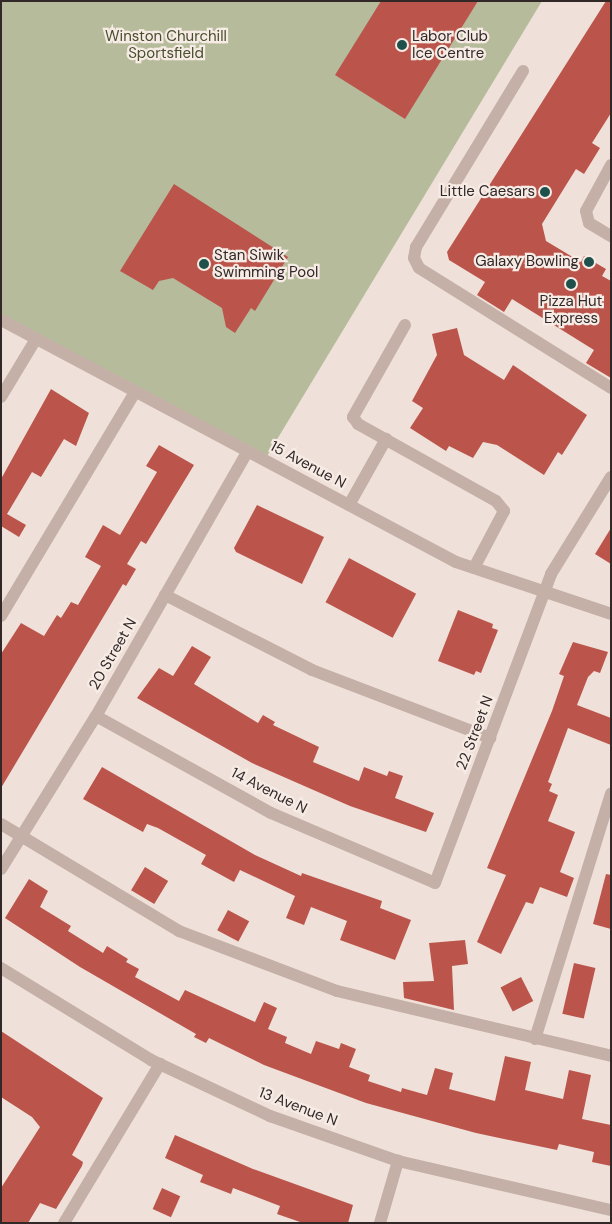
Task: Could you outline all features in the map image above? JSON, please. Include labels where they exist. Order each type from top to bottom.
[{"type":"street","points":[[523,71],[416,247],[414,258],[419,268],[611,388]]},
{"type":"street","points":[[611,165],[586,211],[589,223],[611,236]]},
{"type":"street","name":"15 Avenue N","points":[[1,320],[247,452],[474,568],[546,594],[611,614]]},
{"type":"street","points":[[405,326],[353,417],[358,424],[496,501],[504,511],[474,568]]},
{"type":"street","points":[[1,397],[36,339]]},
{"type":"street","points":[[1,616],[135,392]]},
{"type":"street","points":[[349,505],[386,440]]},
{"type":"street","name":"20 Street N","points":[[1,869],[96,716],[247,452]]},
{"type":"street","name":"22 Street N","points":[[434,883],[546,594],[551,574],[611,477]]},
{"type":"street","points":[[165,595],[312,670],[490,738]]},
{"type":"street","name":"14 Avenue N","points":[[96,716],[271,814],[434,883]]},
{"type":"street","points":[[535,1039],[611,794]]},
{"type":"street","points":[[1,824],[179,931],[337,991],[611,1056]]},
{"type":"street","name":"13 Avenue N","points":[[1,968],[160,1064],[270,1116],[398,1161],[611,1210]]},
{"type":"street","points":[[64,1223],[160,1064]]},
{"type":"street","points":[[380,1223],[398,1161]]},
{"type":"green space","name":"Winston Churchill Sportsfield","points":[[1,1],[542,1],[264,461],[1,320]]},
{"type":"building","name":"Labor Club Ice Centre","points":[[381,1],[478,1],[405,119],[335,75]]},
{"type":"building","points":[[606,1],[611,1],[611,113],[592,143],[600,148],[584,174],[576,169],[542,224],[546,241],[581,262],[584,256],[606,269],[602,276],[611,281],[611,378],[586,363],[594,350],[512,299],[504,312],[477,295],[485,282],[449,260],[447,252]]},
{"type":"building","name":"Stan Siwik Swimming Pool","points":[[174,184],[288,257],[255,311],[251,308],[235,333],[226,327],[222,308],[173,278],[159,281],[153,290],[120,271]]},
{"type":"building","points":[[457,328],[464,355],[504,380],[513,365],[587,415],[562,455],[558,452],[544,475],[497,445],[483,442],[473,458],[449,446],[446,451],[410,428],[423,408],[412,401],[437,355],[432,334]]},
{"type":"building","points":[[51,389],[89,413],[76,446],[64,439],[41,477],[32,472],[7,514],[26,525],[19,537],[1,526],[1,479]]},
{"type":"building","points":[[159,445],[194,465],[146,544],[141,541],[127,564],[136,569],[126,586],[123,584],[1,788],[1,654],[21,623],[44,636],[57,615],[61,618],[71,602],[78,605],[101,566],[85,557],[103,525],[120,535],[157,472],[146,466]]},
{"type":"building","points":[[257,505],[324,537],[302,584],[236,552],[234,548]]},
{"type":"building","points":[[611,528],[611,564],[595,554]]},
{"type":"building","points":[[349,558],[416,594],[393,638],[326,602]]},
{"type":"building","points":[[458,610],[493,624],[492,628],[498,630],[481,673],[476,671],[474,675],[438,661]]},
{"type":"building","points":[[573,642],[608,652],[600,673],[594,671],[588,677],[577,705],[611,718],[611,745],[568,728],[548,782],[552,784],[549,791],[558,795],[548,821],[575,832],[560,872],[574,878],[567,897],[540,887],[533,904],[526,902],[501,954],[477,942],[506,875],[487,868],[552,711],[564,676],[559,674]]},
{"type":"building","points":[[192,646],[211,657],[194,684],[258,723],[263,715],[275,722],[273,725],[319,747],[313,762],[359,781],[364,767],[387,776],[389,771],[403,776],[395,798],[434,813],[426,832],[350,806],[252,763],[137,698],[159,668],[173,676]]},
{"type":"building","points":[[102,767],[255,855],[301,876],[302,873],[382,901],[380,908],[411,920],[395,960],[340,940],[347,921],[311,907],[304,925],[286,918],[295,896],[240,870],[234,882],[201,864],[206,855],[158,828],[147,824],[143,832],[83,799]]},
{"type":"building","points":[[145,867],[168,881],[154,904],[131,890]]},
{"type":"building","points":[[606,874],[611,875],[611,929],[593,924]]},
{"type":"building","points":[[29,879],[48,891],[40,907],[71,926],[68,931],[103,953],[107,946],[128,959],[126,962],[139,969],[135,977],[179,1001],[185,990],[255,1022],[264,1002],[277,1008],[268,1029],[287,1037],[285,1043],[311,1054],[316,1041],[339,1049],[341,1043],[356,1049],[349,1067],[370,1075],[368,1081],[401,1092],[402,1088],[427,1095],[435,1068],[453,1073],[449,1089],[495,1101],[505,1056],[531,1062],[525,1090],[563,1099],[569,1070],[591,1075],[582,1119],[611,1125],[611,1166],[592,1162],[594,1152],[559,1144],[557,1150],[476,1133],[366,1103],[264,1065],[209,1038],[206,1043],[194,1037],[196,1034],[80,967],[5,918]]},
{"type":"building","points":[[228,910],[249,921],[238,942],[217,930]]},
{"type":"building","points":[[465,940],[468,964],[452,966],[454,1010],[404,998],[403,982],[434,981],[429,943]]},
{"type":"building","points":[[574,963],[595,968],[584,1019],[562,1014]]},
{"type":"building","points":[[521,977],[533,1001],[513,1011],[501,987]]},
{"type":"building","points":[[1,1031],[103,1098],[72,1155],[83,1162],[82,1166],[56,1209],[40,1203],[28,1223],[1,1223],[1,1188],[40,1127],[32,1117],[1,1097]]},
{"type":"building","points":[[175,1135],[253,1169],[353,1205],[348,1223],[303,1223],[277,1214],[280,1206],[233,1188],[231,1194],[200,1182],[203,1175],[165,1158]]},
{"type":"building","points":[[162,1188],[180,1196],[171,1217],[153,1209]]},
{"type":"place","name":"Labor Club Ice Centre","points":[[402,45]]},
{"type":"place","name":"Little Caesars","points":[[545,192]]},
{"type":"place","name":"Galaxy Bowling","points":[[589,262]]},
{"type":"place","name":"Stan Siwik Swimming Pool","points":[[204,264]]},
{"type":"place","name":"Pizza Hut Express","points":[[571,284]]}]
